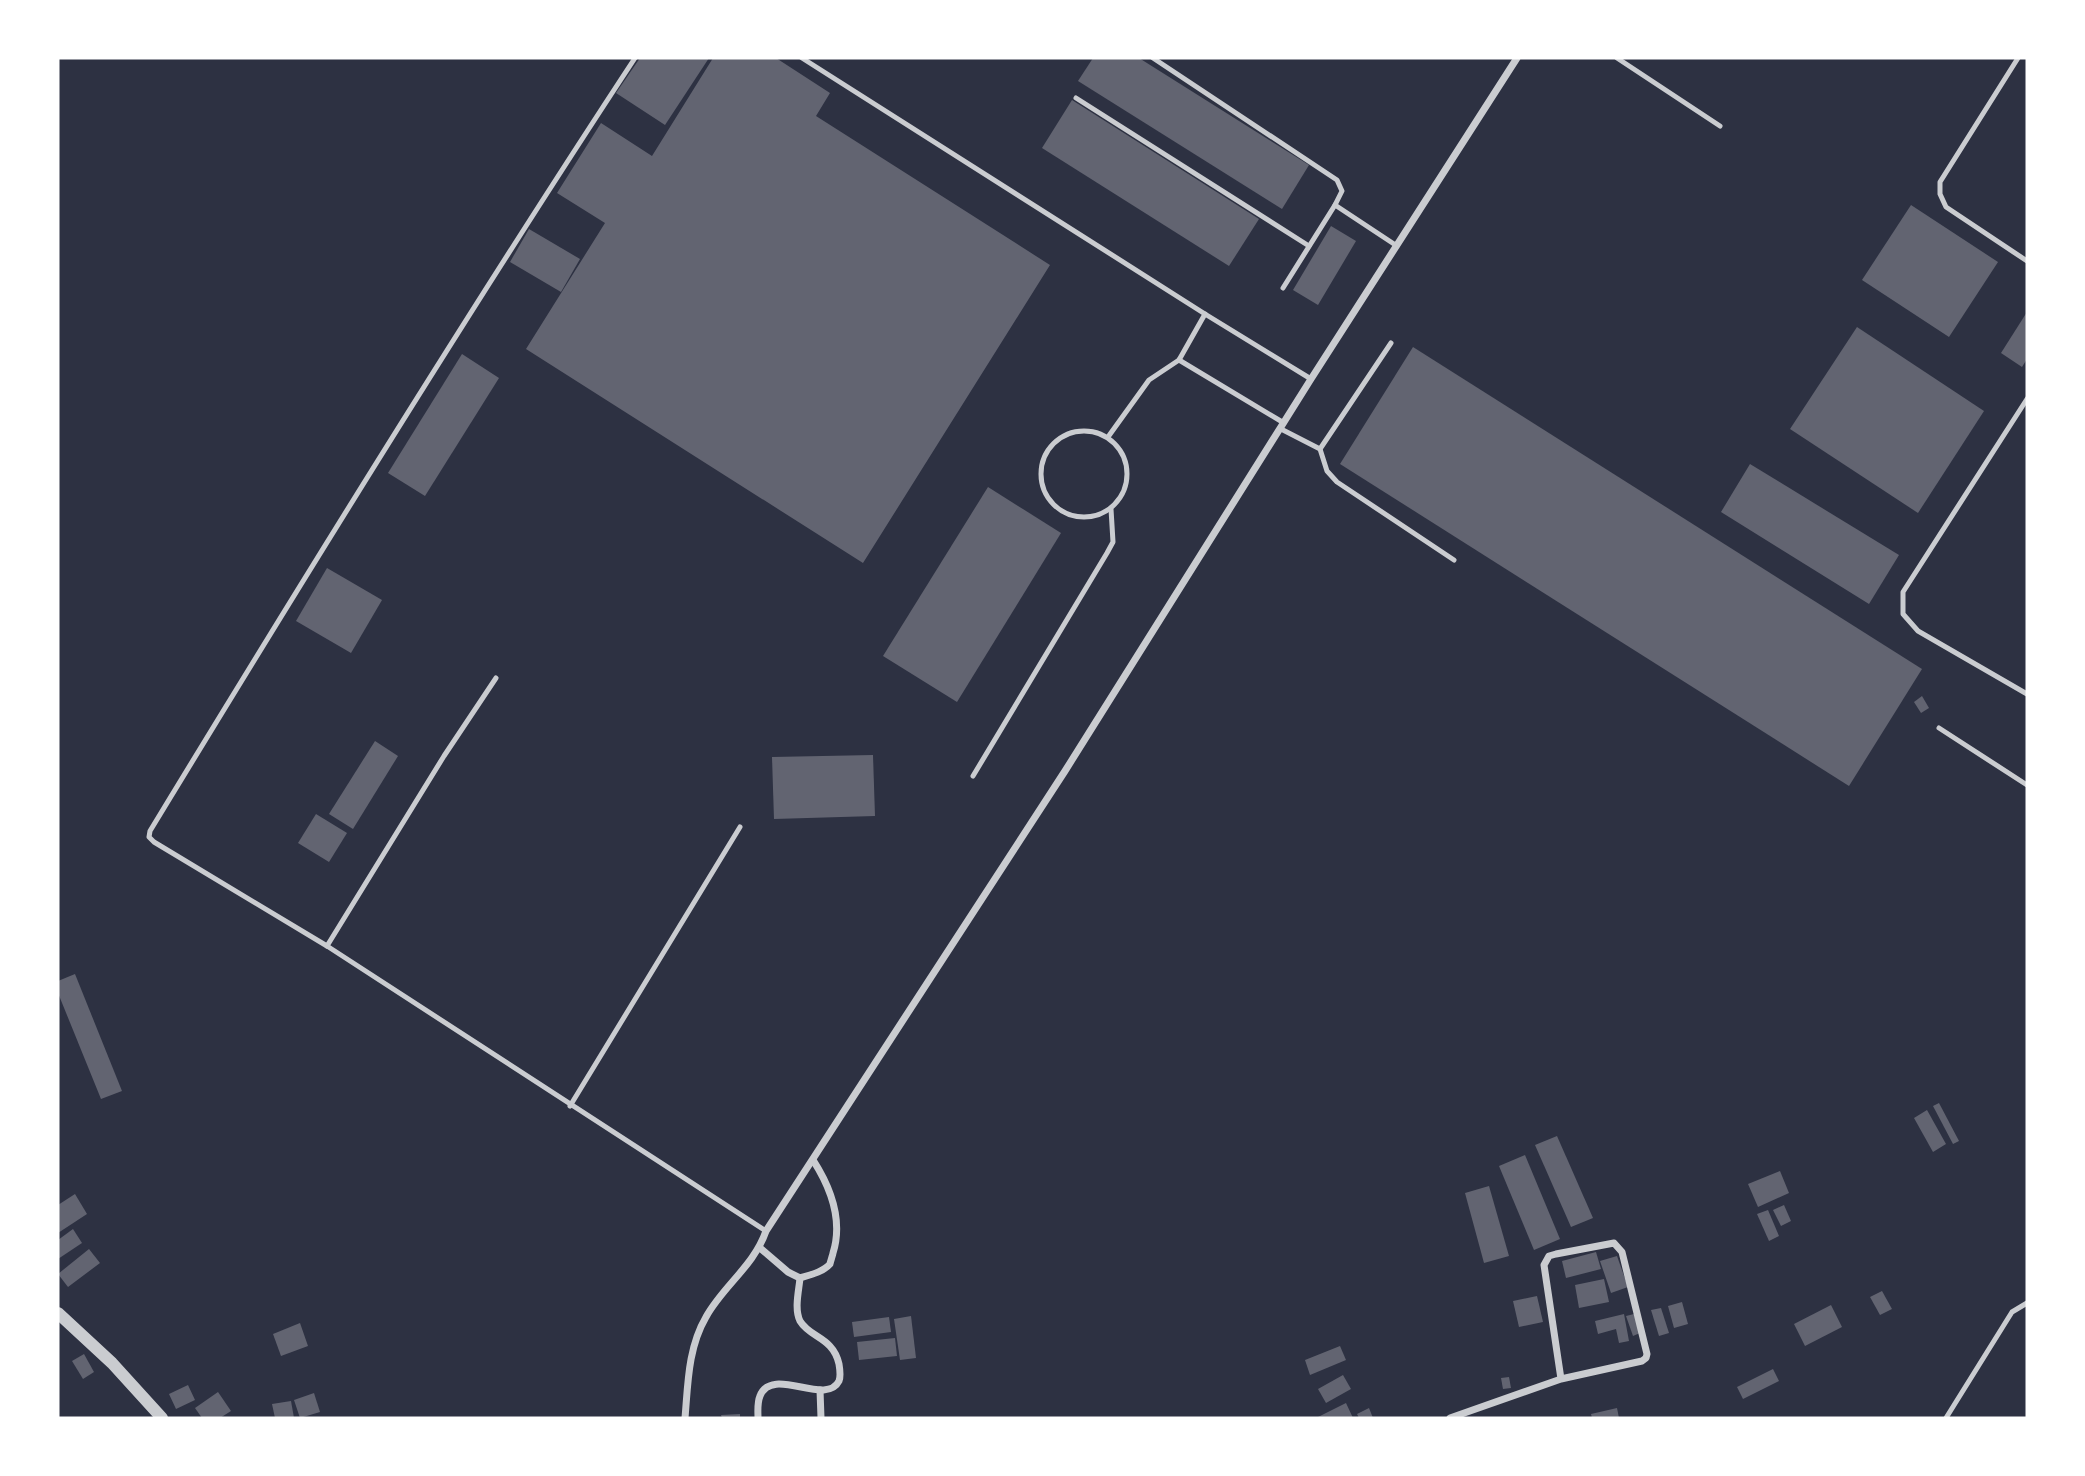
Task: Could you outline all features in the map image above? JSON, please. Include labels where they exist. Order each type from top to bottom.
[{"type":"street","points":[[685,1418],[689,1361],[706,1316],[760,1248],[766,1231],[1058,782],[1311,379],[1517,58]]},
{"type":"street","points":[[760,1248],[788,1272],[800,1278],[820,1271],[830,1263],[838,1230],[832,1196],[825,1178],[813,1160]]},
{"type":"street","points":[[1450,1418],[1561,1379],[1646,1358],[1622,1252],[1614,1243],[1549,1256],[1544,1265],[1561,1379]]},
{"type":"street","points":[[758,1418],[759,1400],[767,1388],[785,1384],[820,1390],[833,1387],[839,1381],[841,1371],[838,1358],[830,1345],[807,1329],[799,1319],[800,1278]]},
{"type":"street","points":[[58,1313],[112,1363],[162,1418]]},
{"type":"street","points":[[820,1390],[821,1418]]},
{"type":"lane","points":[[635,58],[510,249],[150,831],[149,837],[153,842],[327,946],[766,1231]]},
{"type":"lane","points":[[802,58],[1311,379]]},
{"type":"lane","points":[[1153,58],[1337,180],[1342,191],[1283,288]]},
{"type":"lane","points":[[1617,58],[1720,126]]},
{"type":"lane","points":[[2018,58],[1940,182],[1940,194],[1946,207],[2027,261]]},
{"type":"lane","points":[[1076,98],[1309,246]]},
{"type":"lane","points":[[1335,205],[1397,246]]},
{"type":"lane","points":[[1108,436],[1149,380],[1179,359],[1205,314]]},
{"type":"lane","points":[[1320,449],[1391,343]]},
{"type":"lane","points":[[1179,359],[1320,449],[1327,471],[1337,482],[1454,560]]},
{"type":"lane","points":[[2026,691],[1918,631],[1903,614],[1903,592],[2027,399]]},
{"type":"lane","points":[[1088,430],[1108,436],[1123,452],[1128,472],[1124,493],[1111,509],[1091,517],[1070,516],[1052,504],[1042,486],[1041,464],[1050,445],[1067,433],[1088,430]]},
{"type":"lane","points":[[973,776],[1107,554],[1113,542],[1111,509]]},
{"type":"lane","points":[[327,946],[449,748],[496,678]]},
{"type":"lane","points":[[1939,728],[2027,785]]},
{"type":"lane","points":[[570,1106],[740,827]]},
{"type":"lane","points":[[1946,1418],[2012,1312],[2027,1303]]},
{"type":"building","points":[[640,58],[709,58],[665,125],[616,93]]},
{"type":"building","points":[[713,58],[776,58],[830,93],[816,116],[1050,265],[863,563],[526,349],[605,223],[557,193],[601,123],[652,156]]},
{"type":"building","points":[[1093,58],[1139,58],[1309,165],[1282,209],[1078,81]]},
{"type":"building","points":[[1072,100],[1259,219],[1229,266],[1042,148]]},
{"type":"building","points":[[1911,205],[1998,262],[1949,337],[1862,280]]},
{"type":"building","points":[[1331,226],[1356,241],[1318,305],[1293,290]]},
{"type":"building","points":[[529,229],[580,259],[561,292],[510,262]]},
{"type":"building","points":[[2027,312],[2027,359],[2022,367],[2001,353]]},
{"type":"building","points":[[1857,327],[1984,411],[1918,513],[1790,429]]},
{"type":"building","points":[[1413,347],[1922,669],[1849,786],[1340,464]]},
{"type":"building","points":[[462,354],[499,378],[425,496],[388,473]]},
{"type":"building","points":[[1750,464],[1899,555],[1869,604],[1721,512]]},
{"type":"building","points":[[988,487],[1061,533],[957,702],[883,656]]},
{"type":"building","points":[[327,568],[382,600],[351,653],[296,621]]},
{"type":"building","points":[[1922,696],[1929,708],[1921,713],[1914,702]]},
{"type":"building","points":[[375,741],[398,756],[353,829],[329,814]]},
{"type":"building","points":[[873,755],[875,816],[774,819],[772,757]]},
{"type":"building","points":[[316,814],[347,833],[329,862],[298,843]]},
{"type":"building","points":[[75,974],[122,1091],[101,1099],[58,993],[58,981]]},
{"type":"building","points":[[1939,1103],[1959,1141],[1953,1144],[1933,1106]]},
{"type":"building","points":[[1927,1110],[1946,1144],[1933,1152],[1914,1118]]},
{"type":"building","points":[[1557,1136],[1593,1218],[1571,1227],[1535,1145]]},
{"type":"building","points":[[1525,1155],[1560,1239],[1534,1250],[1499,1166]]},
{"type":"building","points":[[1780,1171],[1789,1193],[1758,1207],[1748,1184]]},
{"type":"building","points":[[1489,1186],[1509,1256],[1484,1263],[1465,1193]]},
{"type":"building","points":[[75,1194],[87,1214],[58,1233],[58,1205]]},
{"type":"building","points":[[1784,1205],[1791,1221],[1781,1226],[1773,1210]]},
{"type":"building","points":[[1768,1210],[1779,1236],[1769,1241],[1757,1214]]},
{"type":"building","points":[[73,1229],[82,1243],[58,1259],[58,1240]]},
{"type":"building","points":[[89,1249],[100,1263],[68,1287],[58,1274]]},
{"type":"building","points":[[1596,1252],[1601,1269],[1566,1278],[1562,1261]]},
{"type":"building","points":[[1617,1256],[1628,1287],[1611,1293],[1600,1261]]},
{"type":"building","points":[[1604,1279],[1609,1302],[1579,1308],[1575,1285]]},
{"type":"building","points":[[1882,1291],[1892,1309],[1880,1315],[1870,1297]]},
{"type":"building","points":[[1537,1296],[1543,1322],[1519,1327],[1513,1301]]},
{"type":"building","points":[[1682,1302],[1688,1324],[1674,1328],[1668,1306]]},
{"type":"building","points":[[1831,1305],[1842,1327],[1805,1346],[1794,1324]]},
{"type":"building","points":[[1661,1308],[1669,1333],[1659,1336],[1651,1310]]},
{"type":"building","points":[[1624,1314],[1629,1341],[1619,1343],[1616,1329],[1598,1334],[1595,1321]]},
{"type":"building","points":[[1634,1314],[1640,1333],[1633,1336],[1626,1316]]},
{"type":"building","points":[[911,1316],[916,1358],[900,1360],[894,1319]]},
{"type":"building","points":[[889,1317],[891,1332],[854,1337],[852,1322]]},
{"type":"building","points":[[300,1323],[308,1346],[281,1356],[273,1334]]},
{"type":"building","points":[[895,1338],[897,1356],[859,1360],[857,1342]]},
{"type":"building","points":[[1340,1346],[1346,1360],[1310,1375],[1305,1360]]},
{"type":"building","points":[[84,1354],[94,1372],[83,1379],[72,1361]]},
{"type":"building","points":[[1773,1369],[1779,1381],[1743,1399],[1737,1387]]},
{"type":"building","points":[[1343,1375],[1351,1389],[1326,1403],[1318,1389]]},
{"type":"building","points":[[1509,1377],[1511,1388],[1503,1389],[1501,1378]]},
{"type":"building","points":[[188,1385],[195,1400],[176,1409],[169,1394]]},
{"type":"building","points":[[218,1392],[231,1411],[220,1418],[202,1418],[195,1408]]},
{"type":"building","points":[[314,1393],[320,1412],[300,1418],[294,1400]]},
{"type":"building","points":[[291,1401],[294,1418],[275,1418],[272,1404]]},
{"type":"building","points":[[1346,1403],[1353,1418],[1316,1418]]},
{"type":"building","points":[[1369,1408],[1373,1418],[1359,1418],[1357,1414]]},
{"type":"building","points":[[1617,1408],[1619,1418],[1592,1418],[1591,1414]]},
{"type":"building","points":[[740,1414],[740,1418],[722,1418],[721,1415]]}]
